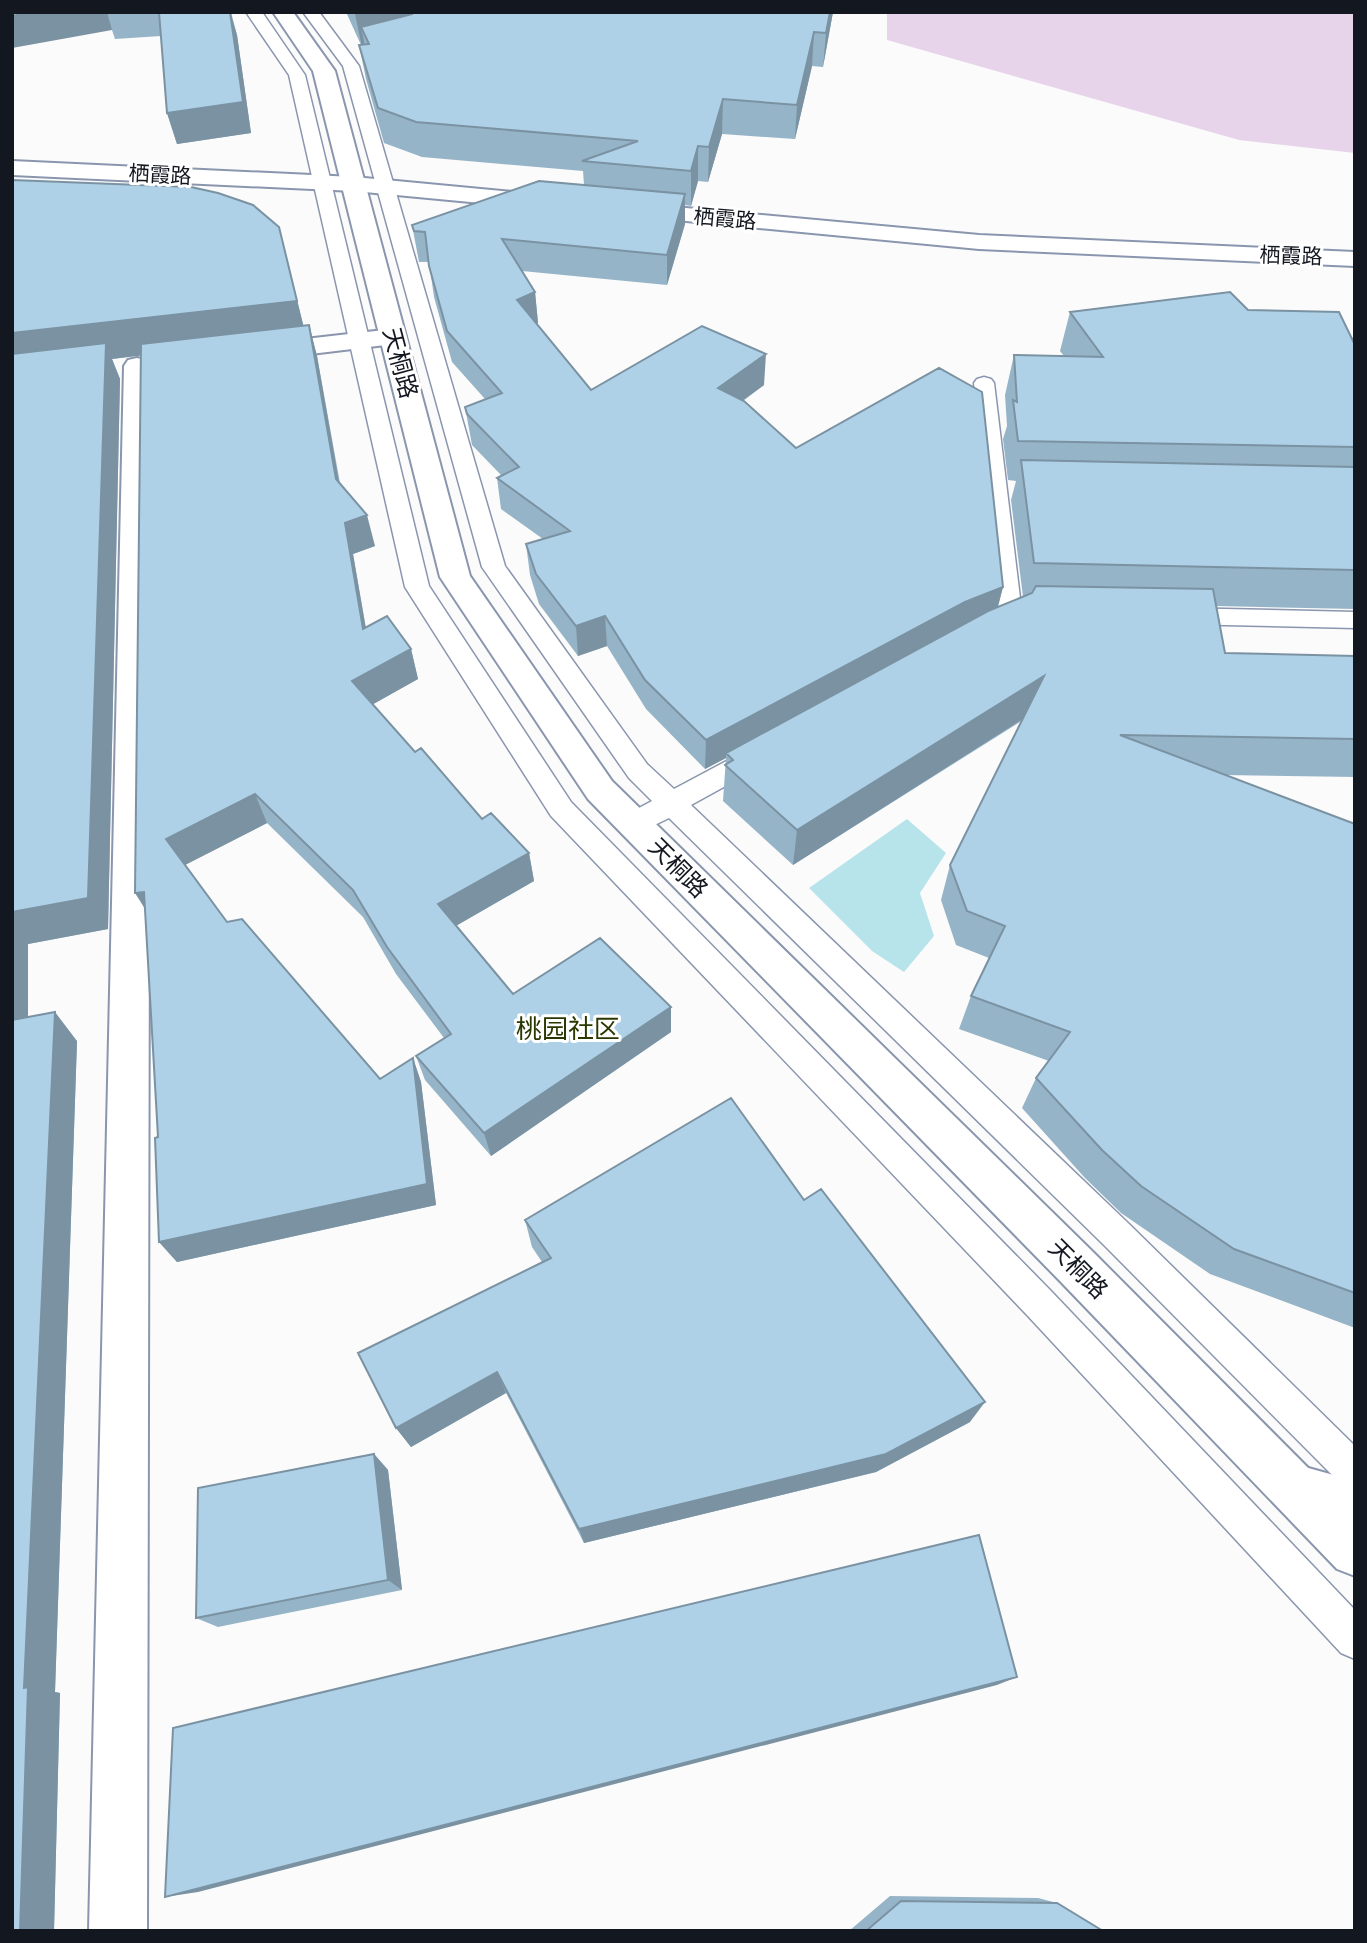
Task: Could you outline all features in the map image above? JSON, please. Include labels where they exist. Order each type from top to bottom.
[{"type":"street","name":"天桐路","points":[[283,12],[341,59],[324,71],[455,577],[600,790],[1355,1551]]},
{"type":"street","name":"栖霞路","points":[[12,168],[353,185],[564,204]]},
{"type":"street","name":"栖霞路","points":[[605,208],[979,242],[1355,259]]},
{"type":"street","points":[[234,355],[393,337]]},
{"type":"street","points":[[118,1931],[138,366]]},
{"type":"street","points":[[1294,1488],[1355,1505]]},
{"type":"lane","points":[[254,12],[297,75],[353,185],[494,567],[638,771],[1117,1235],[1355,1472]]},
{"type":"lane","points":[[311,12],[341,59]]},
{"type":"lane","points":[[353,185],[358,341],[417,587],[561,809],[1039,1303],[1355,1639]]},
{"type":"lane","points":[[968,641],[1011,623],[984,383]]},
{"type":"lane","points":[[996,490],[1023,490]]},
{"type":"lane","points":[[1010,613],[1037,613]]},
{"type":"lane","points":[[1148,615],[1355,620]]},
{"type":"lane","points":[[634,824],[777,746]]},
{"type":"shaded area","points":[[887,12],[1355,12],[1355,153],[1239,140],[887,40]]},
{"type":"water","points":[[907,819],[946,853],[920,893],[934,936],[904,972],[872,951],[809,888]]},
{"type":"building","points":[[12,12],[32,12],[12,16]]},
{"type":"building","points":[[159,12],[230,12],[243,102],[167,113]]},
{"type":"building","points":[[414,12],[830,12],[826,33],[814,32],[797,105],[723,99],[709,147],[698,146],[691,171],[582,161],[638,141],[416,122],[378,108],[359,45],[369,44],[361,27]]},
{"type":"building","points":[[12,180],[191,187],[253,205],[279,227],[297,301],[12,333]]},
{"type":"building","points":[[539,181],[685,194],[667,255],[502,239],[535,292],[517,300],[591,390],[702,326],[766,354],[718,388],[744,401],[796,448],[939,368],[982,392],[1003,587],[965,602],[706,740],[645,680],[605,616],[576,626],[536,574],[526,544],[570,531],[497,478],[519,467],[467,414],[465,407],[502,393],[447,331],[429,266],[425,232],[414,231],[412,225]]},
{"type":"building","points":[[1230,292],[1248,310],[1339,312],[1355,345],[1355,447],[1018,441],[1013,400],[1017,402],[1014,355],[1103,357],[1070,312]]},
{"type":"building","points":[[309,325],[336,479],[367,515],[345,523],[363,629],[387,616],[411,649],[352,681],[415,752],[421,748],[482,819],[491,813],[529,853],[438,904],[513,994],[600,938],[671,1007],[484,1133],[416,1056],[451,1034],[387,947],[353,890],[255,794],[166,839],[227,922],[242,919],[380,1079],[413,1058],[427,1184],[159,1242],[155,1138],[158,1137],[144,892],[135,893],[141,344]]},
{"type":"building","points":[[106,343],[88,898],[12,912],[12,354]]},
{"type":"building","points":[[1021,460],[1355,467],[1355,570],[1034,563]]},
{"type":"building","points":[[1036,586],[1213,589],[1225,653],[1355,656],[1355,739],[1120,735],[1355,824],[1355,1293],[1234,1249],[1141,1186],[1102,1150],[1036,1078],[1070,1032],[971,996],[1005,926],[967,911],[950,865],[1044,676],[797,830],[725,765],[733,760],[726,753],[988,611],[1032,593]]},
{"type":"building","points":[[55,1012],[24,1688],[28,1687],[20,1931],[12,1931],[12,1020]]},
{"type":"building","points":[[731,1098],[804,1200],[821,1189],[985,1402],[886,1454],[579,1529],[497,1372],[396,1428],[358,1353],[551,1258],[525,1220]]},
{"type":"building","points":[[374,1454],[388,1580],[196,1618],[198,1488]]},
{"type":"building","points":[[979,1535],[1017,1677],[165,1897],[173,1728]]},
{"type":"building","points":[[901,1901],[1057,1903],[1103,1931],[866,1931]]},
{"type":"district","name":"桃园社区","points":[[568,1029]]}]
